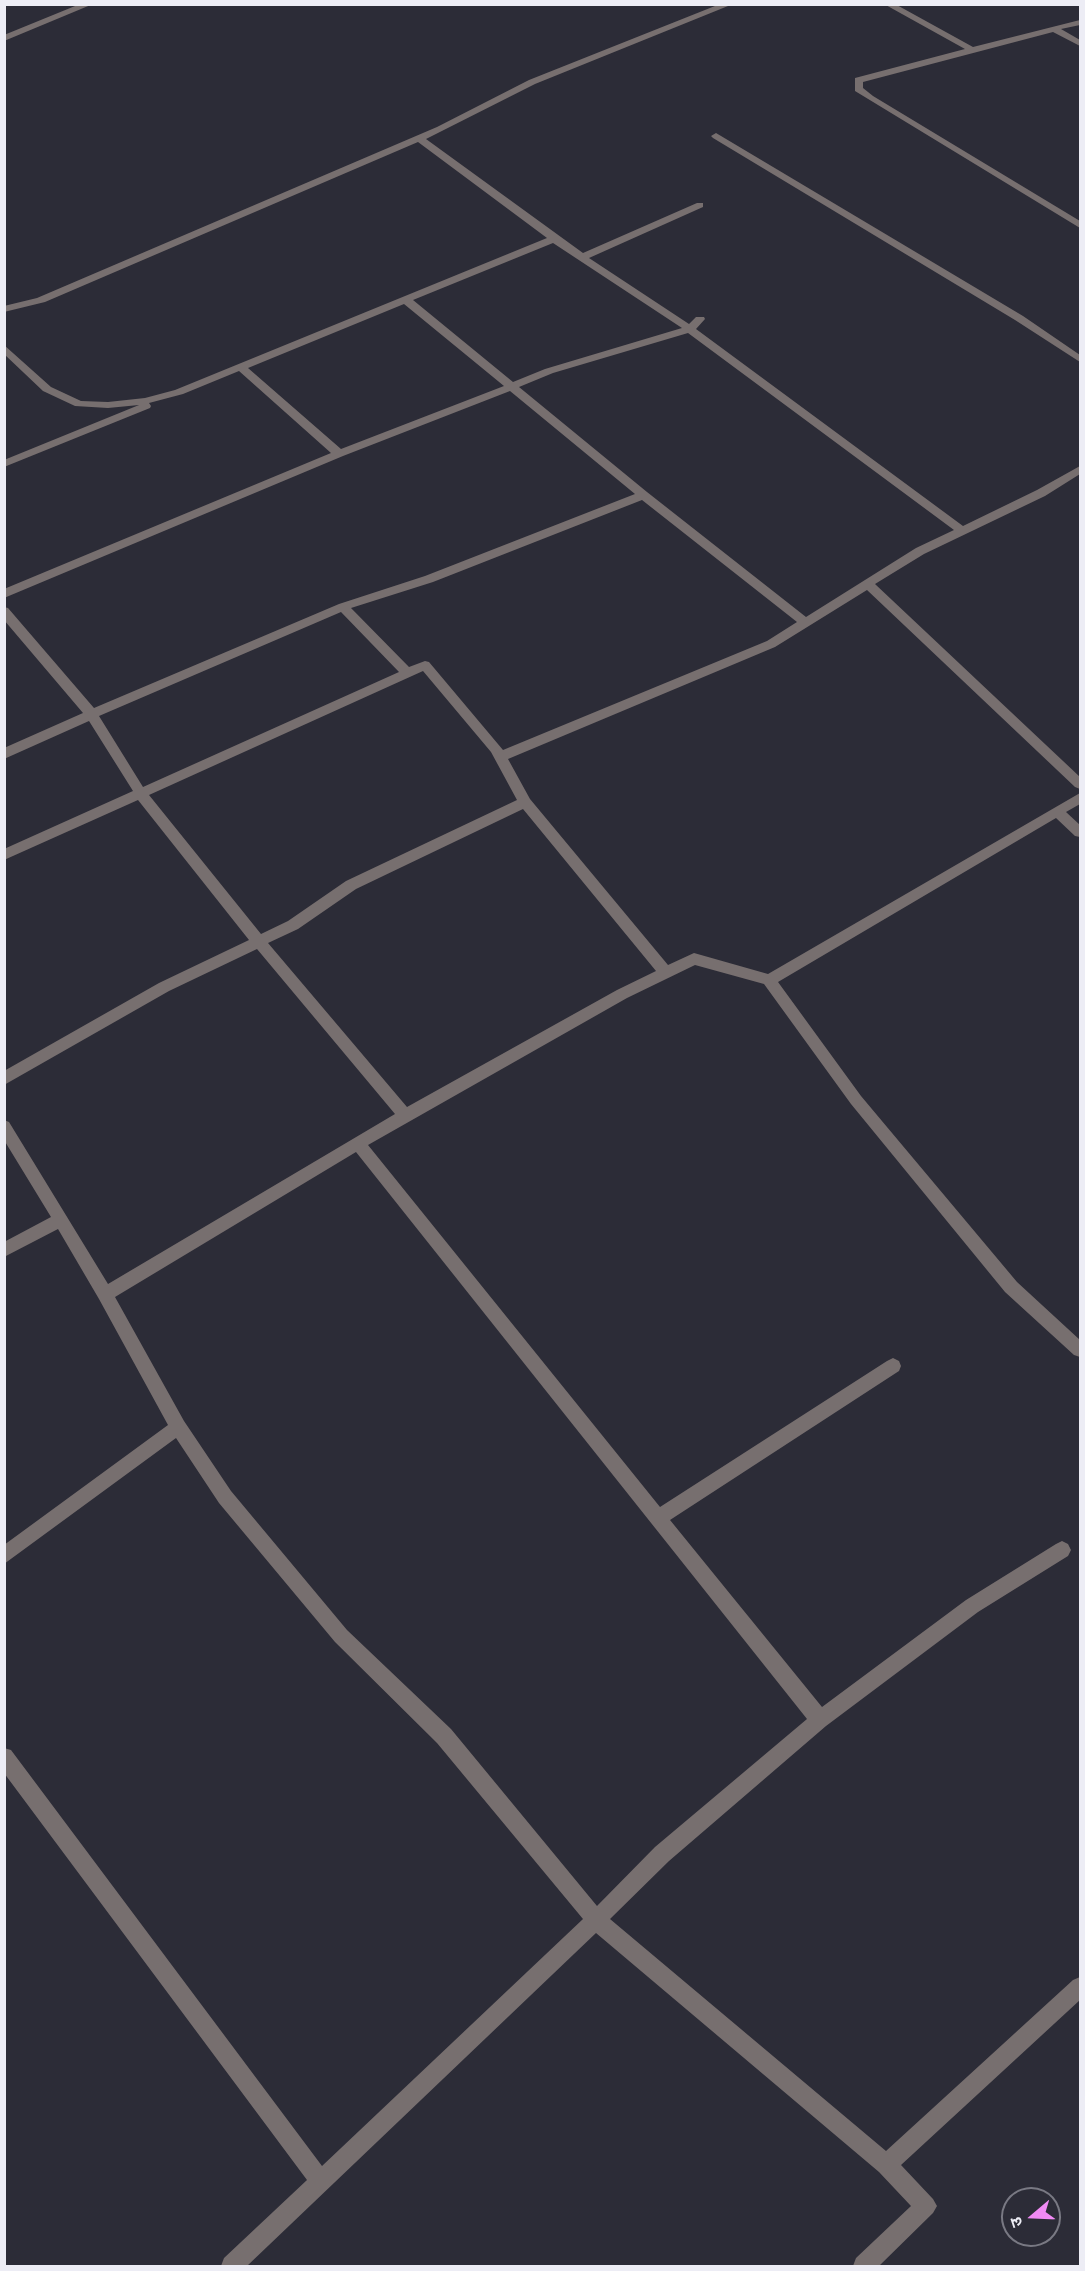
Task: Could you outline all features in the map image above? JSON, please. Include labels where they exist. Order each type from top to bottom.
[{"type":"street","points":[[4,38],[89,4]]},
{"type":"street","points":[[4,309],[41,300],[419,138],[532,82],[729,4]]},
{"type":"street","points":[[888,4],[974,51]]},
{"type":"street","points":[[1080,22],[858,80],[858,89],[1080,225]]},
{"type":"street","points":[[1054,29],[1080,43]]},
{"type":"street","points":[[716,136],[1019,318],[1080,359]]},
{"type":"street","points":[[419,138],[554,239],[690,329],[963,531]]},
{"type":"street","points":[[583,257],[700,205]]},
{"type":"street","points":[[4,464],[554,239]]},
{"type":"street","points":[[405,299],[643,495],[806,623]]},
{"type":"street","points":[[4,594],[339,454],[431,420],[549,371],[690,329],[700,319]]},
{"type":"street","points":[[4,348],[47,389],[79,404],[108,405],[136,402],[179,392]]},
{"type":"street","points":[[241,367],[339,454]]},
{"type":"street","points":[[501,757],[771,644],[920,551],[1041,493],[1080,469]]},
{"type":"street","points":[[4,754],[343,607],[429,579],[643,495]]},
{"type":"street","points":[[868,585],[1080,784]]},
{"type":"street","points":[[343,607],[407,673]]},
{"type":"street","points":[[4,611],[92,715],[141,794],[259,942],[405,1114]]},
{"type":"street","points":[[4,855],[425,664],[501,757],[525,802],[666,973]]},
{"type":"street","points":[[769,980],[1080,798]]},
{"type":"street","points":[[4,1079],[164,987],[293,925],[351,885],[525,802]]},
{"type":"street","points":[[1057,812],[1080,832]]},
{"type":"street","points":[[105,1294],[405,1114],[622,994],[694,959],[769,980],[856,1100],[1011,1287],[1080,1350]]},
{"type":"street","points":[[4,1126],[105,1294],[178,1427],[225,1497],[341,1636],[444,1736],[596,1920],[886,2165],[926,2206],[864,2266]]},
{"type":"street","points":[[358,1143],[820,1720]]},
{"type":"street","points":[[4,1250],[60,1220]]},
{"type":"street","points":[[658,1518],[893,1366]]},
{"type":"street","points":[[4,1556],[178,1427]]},
{"type":"street","points":[[231,2266],[596,1920],[662,1854],[820,1720],[972,1606],[1062,1550]]},
{"type":"street","points":[[4,1757],[321,2182]]},
{"type":"street","points":[[886,2165],[1080,1987]]}]
